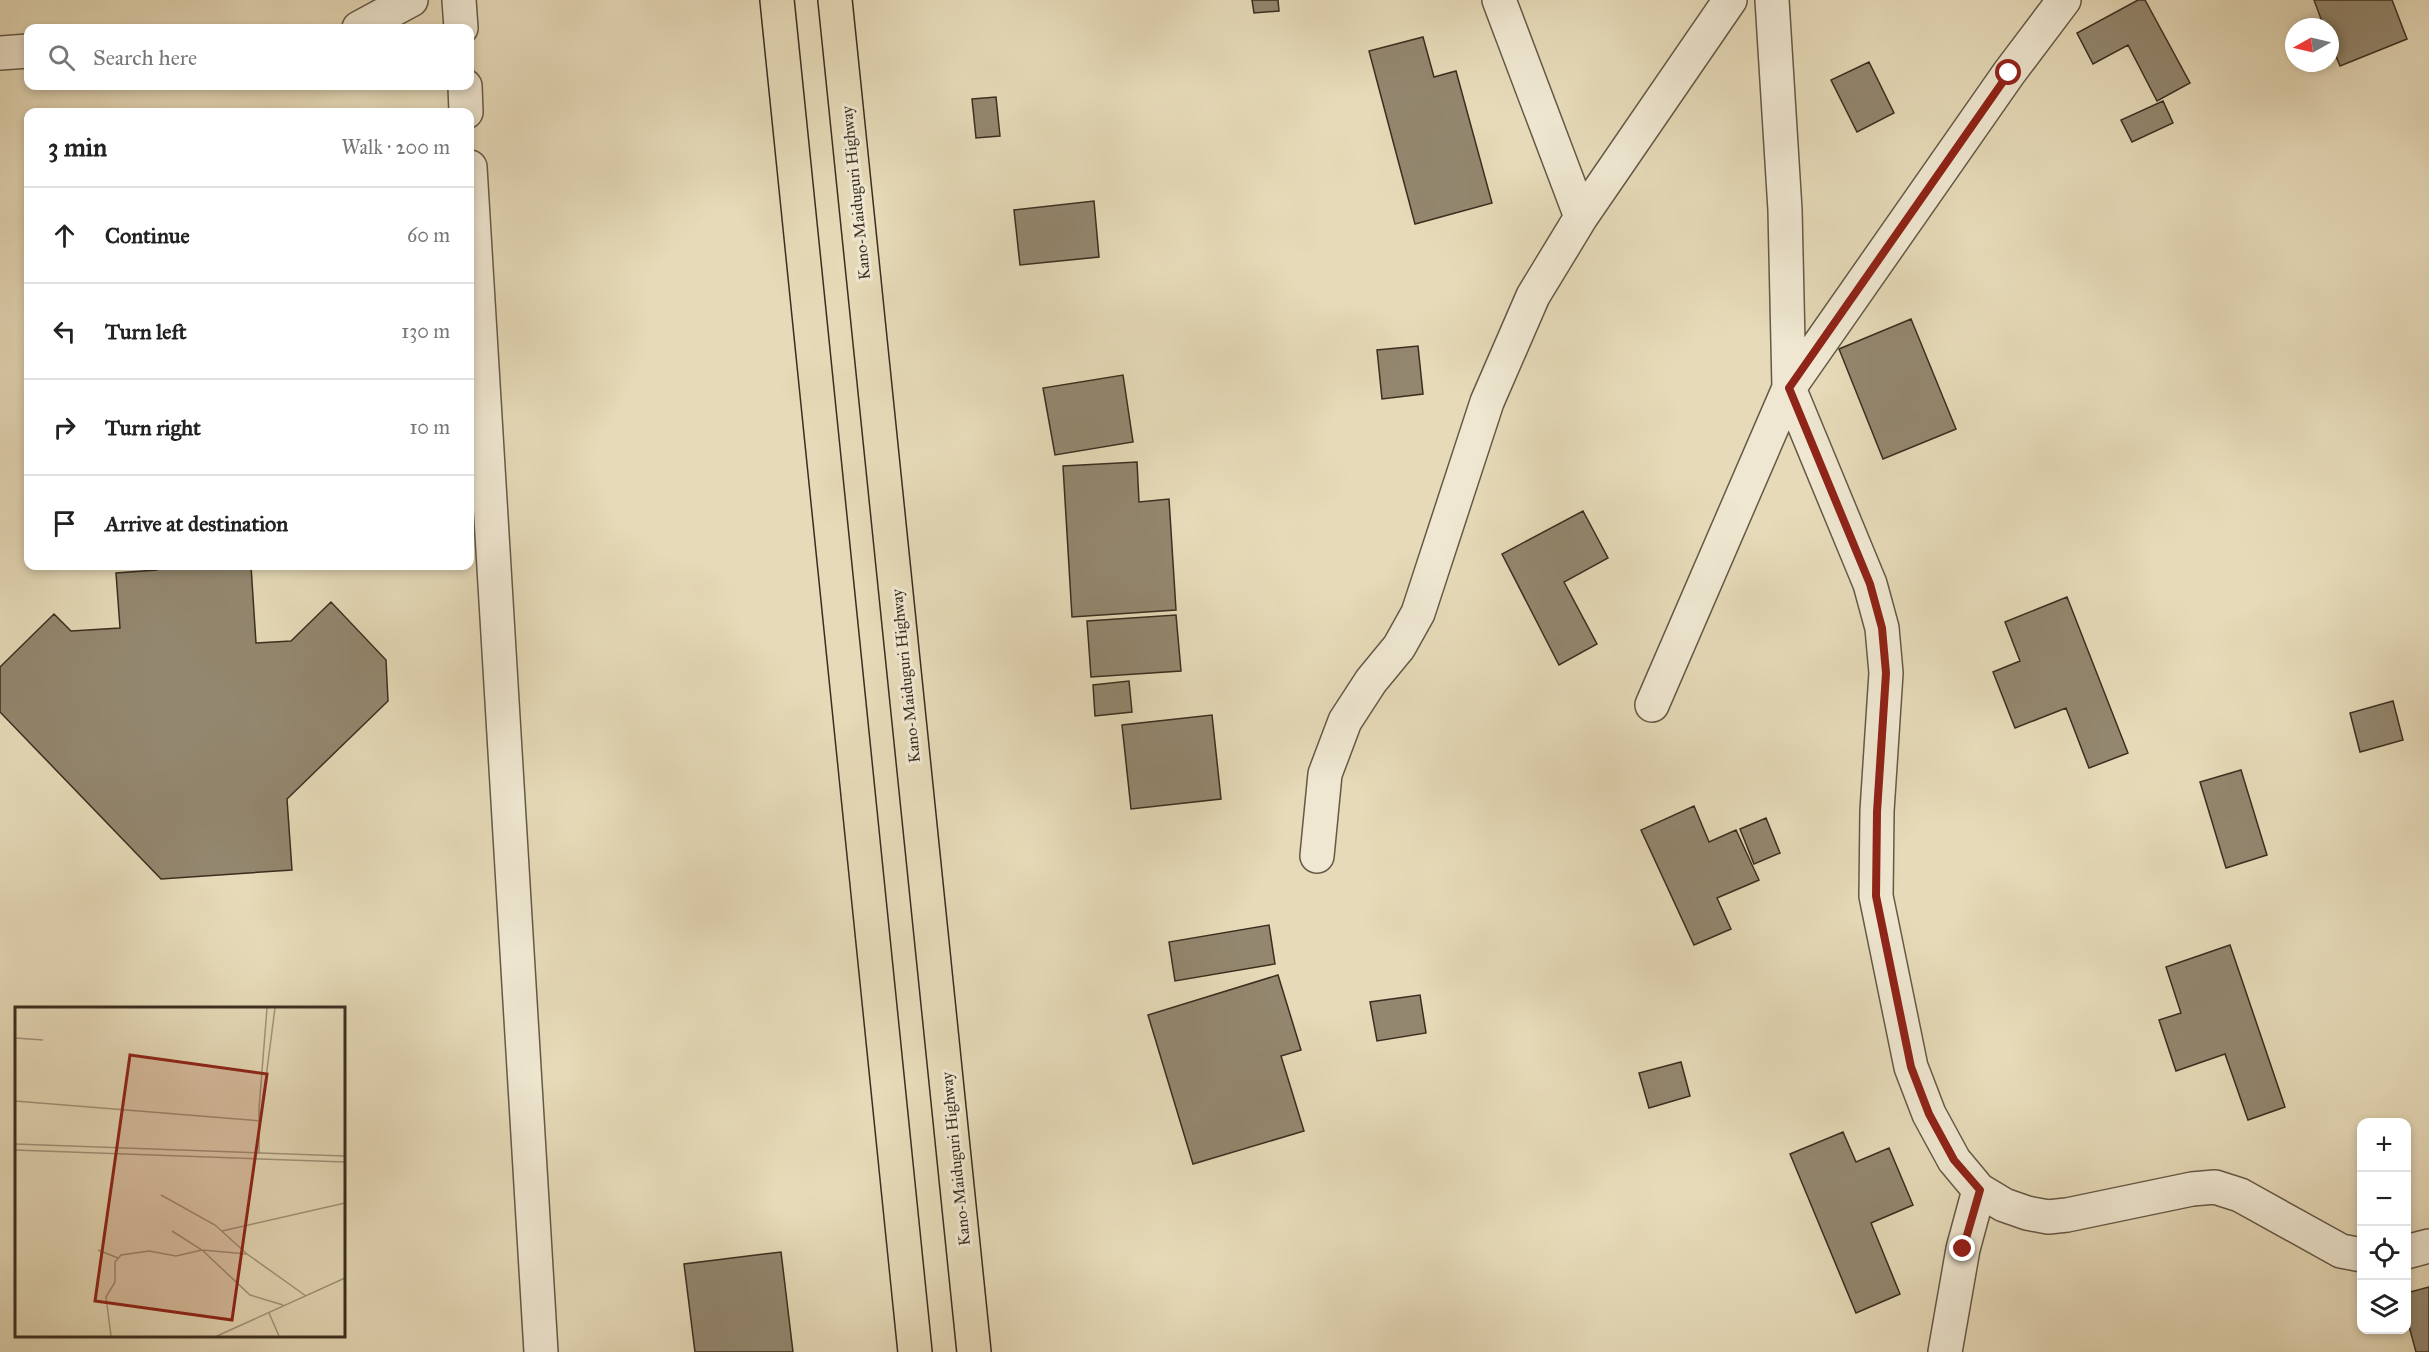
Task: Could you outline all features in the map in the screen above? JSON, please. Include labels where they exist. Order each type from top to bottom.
[{"type":"highway","points":[[777,0],[915,1352]]},
{"type":"highway","name":"Kano-Maiduguri Highway","points":[[835,0],[974,1352]]},
{"type":"street","points":[[366,24],[411,0]]},
{"type":"street","points":[[459,0],[461,24]]},
{"type":"street","points":[[1499,0],[1581,217]]},
{"type":"street","points":[[1317,856],[1325,774],[1345,721],[1371,681],[1399,647],[1418,613],[1487,402],[1533,296],[1581,217],[1730,0]]},
{"type":"street","points":[[1772,0],[1785,210],[1789,388],[1870,584],[1882,628],[1886,673],[1877,812],[1876,896],[1911,1067],[1929,1114],[1954,1160],[1980,1190],[2004,1204],[2027,1213],[2048,1217],[2067,1215],[2192,1189],[2214,1187],[2240,1195],[2341,1251],[2357,1254]]},
{"type":"street","points":[[1652,705],[1789,388],[2009,73],[2064,0]]},
{"type":"street","points":[[0,53],[24,51]]},
{"type":"street","points":[[465,90],[466,108]]},
{"type":"street","points":[[474,234],[541,1352]]},
{"type":"street","points":[[1945,1352],[1963,1249],[1980,1190]]},
{"type":"street","points":[[2411,1251],[2429,1246]]},
{"type":"building","points":[[1252,0],[1278,0],[1279,11],[1254,13]]},
{"type":"building","points":[[2138,0],[2145,0],[2190,83],[2157,101],[2128,45],[2093,64],[2077,33]]},
{"type":"building","points":[[2314,0],[2392,0],[2407,39],[2340,66],[2339,18],[2321,18]]},
{"type":"building","points":[[1423,37],[1434,77],[1456,71],[1492,203],[1415,224],[1369,51]]},
{"type":"building","points":[[1869,62],[1894,113],[1857,132],[1831,80]]},
{"type":"building","points":[[996,97],[1000,136],[976,138],[972,99]]},
{"type":"building","points":[[2163,101],[2173,123],[2132,142],[2121,120]]},
{"type":"building","points":[[1094,201],[1099,257],[1020,265],[1014,210]]},
{"type":"building","points":[[1911,319],[1956,429],[1883,459],[1839,349]]},
{"type":"building","points":[[1418,346],[1423,394],[1382,399],[1377,350]]},
{"type":"building","points":[[1123,375],[1133,442],[1055,455],[1043,388]]},
{"type":"building","points":[[1137,462],[1139,502],[1169,499],[1176,610],[1072,617],[1063,466]]},
{"type":"building","points":[[1583,511],[1608,558],[1564,582],[1597,644],[1559,665],[1502,554]]},
{"type":"building","points":[[157,570],[251,570],[256,643],[291,641],[331,602],[386,660],[388,701],[287,799],[292,870],[161,879],[0,712],[0,667],[54,614],[71,631],[120,628],[116,573]]},
{"type":"building","points":[[2067,597],[2128,753],[2089,768],[2066,708],[2015,728],[1993,672],[2020,661],[2005,622]]},
{"type":"building","points":[[1176,615],[1181,671],[1091,677],[1087,621]]},
{"type":"building","points":[[1129,681],[1132,712],[1095,716],[1093,685]]},
{"type":"building","points":[[2393,701],[2403,740],[2360,752],[2350,713]]},
{"type":"building","points":[[1212,715],[1221,799],[1131,809],[1122,725]]},
{"type":"building","points":[[2241,770],[2267,855],[2226,868],[2200,782]]},
{"type":"building","points":[[1694,806],[1709,842],[1736,830],[1759,880],[1717,898],[1731,929],[1694,945],[1641,830]]},
{"type":"building","points":[[1766,818],[1780,853],[1754,864],[1740,829]]},
{"type":"building","points":[[1269,925],[1275,964],[1175,981],[1169,942]]},
{"type":"building","points":[[2230,945],[2285,1107],[2248,1120],[2225,1054],[2176,1071],[2159,1020],[2181,1013],[2166,967]]},
{"type":"building","points":[[1278,975],[1301,1050],[1281,1056],[1304,1131],[1193,1164],[1148,1015]]},
{"type":"building","points":[[1420,995],[1426,1033],[1377,1041],[1370,1002]]},
{"type":"building","points":[[1681,1062],[1690,1096],[1649,1108],[1639,1073]]},
{"type":"building","points":[[1843,1132],[1856,1162],[1889,1148],[1913,1205],[1871,1223],[1900,1294],[1856,1313],[1790,1154]]},
{"type":"building","points":[[781,1252],[793,1352],[695,1352],[684,1264]]},
{"type":"building","points":[[2429,1287],[2429,1352],[2416,1352],[2411,1334],[2411,1292]]},
{"type":"route","points":[[1963,1249],[1980,1190],[1954,1160],[1929,1114],[1911,1067],[1876,896],[1877,812],[1886,673],[1882,628],[1870,584],[1789,388],[2009,73]]}]
